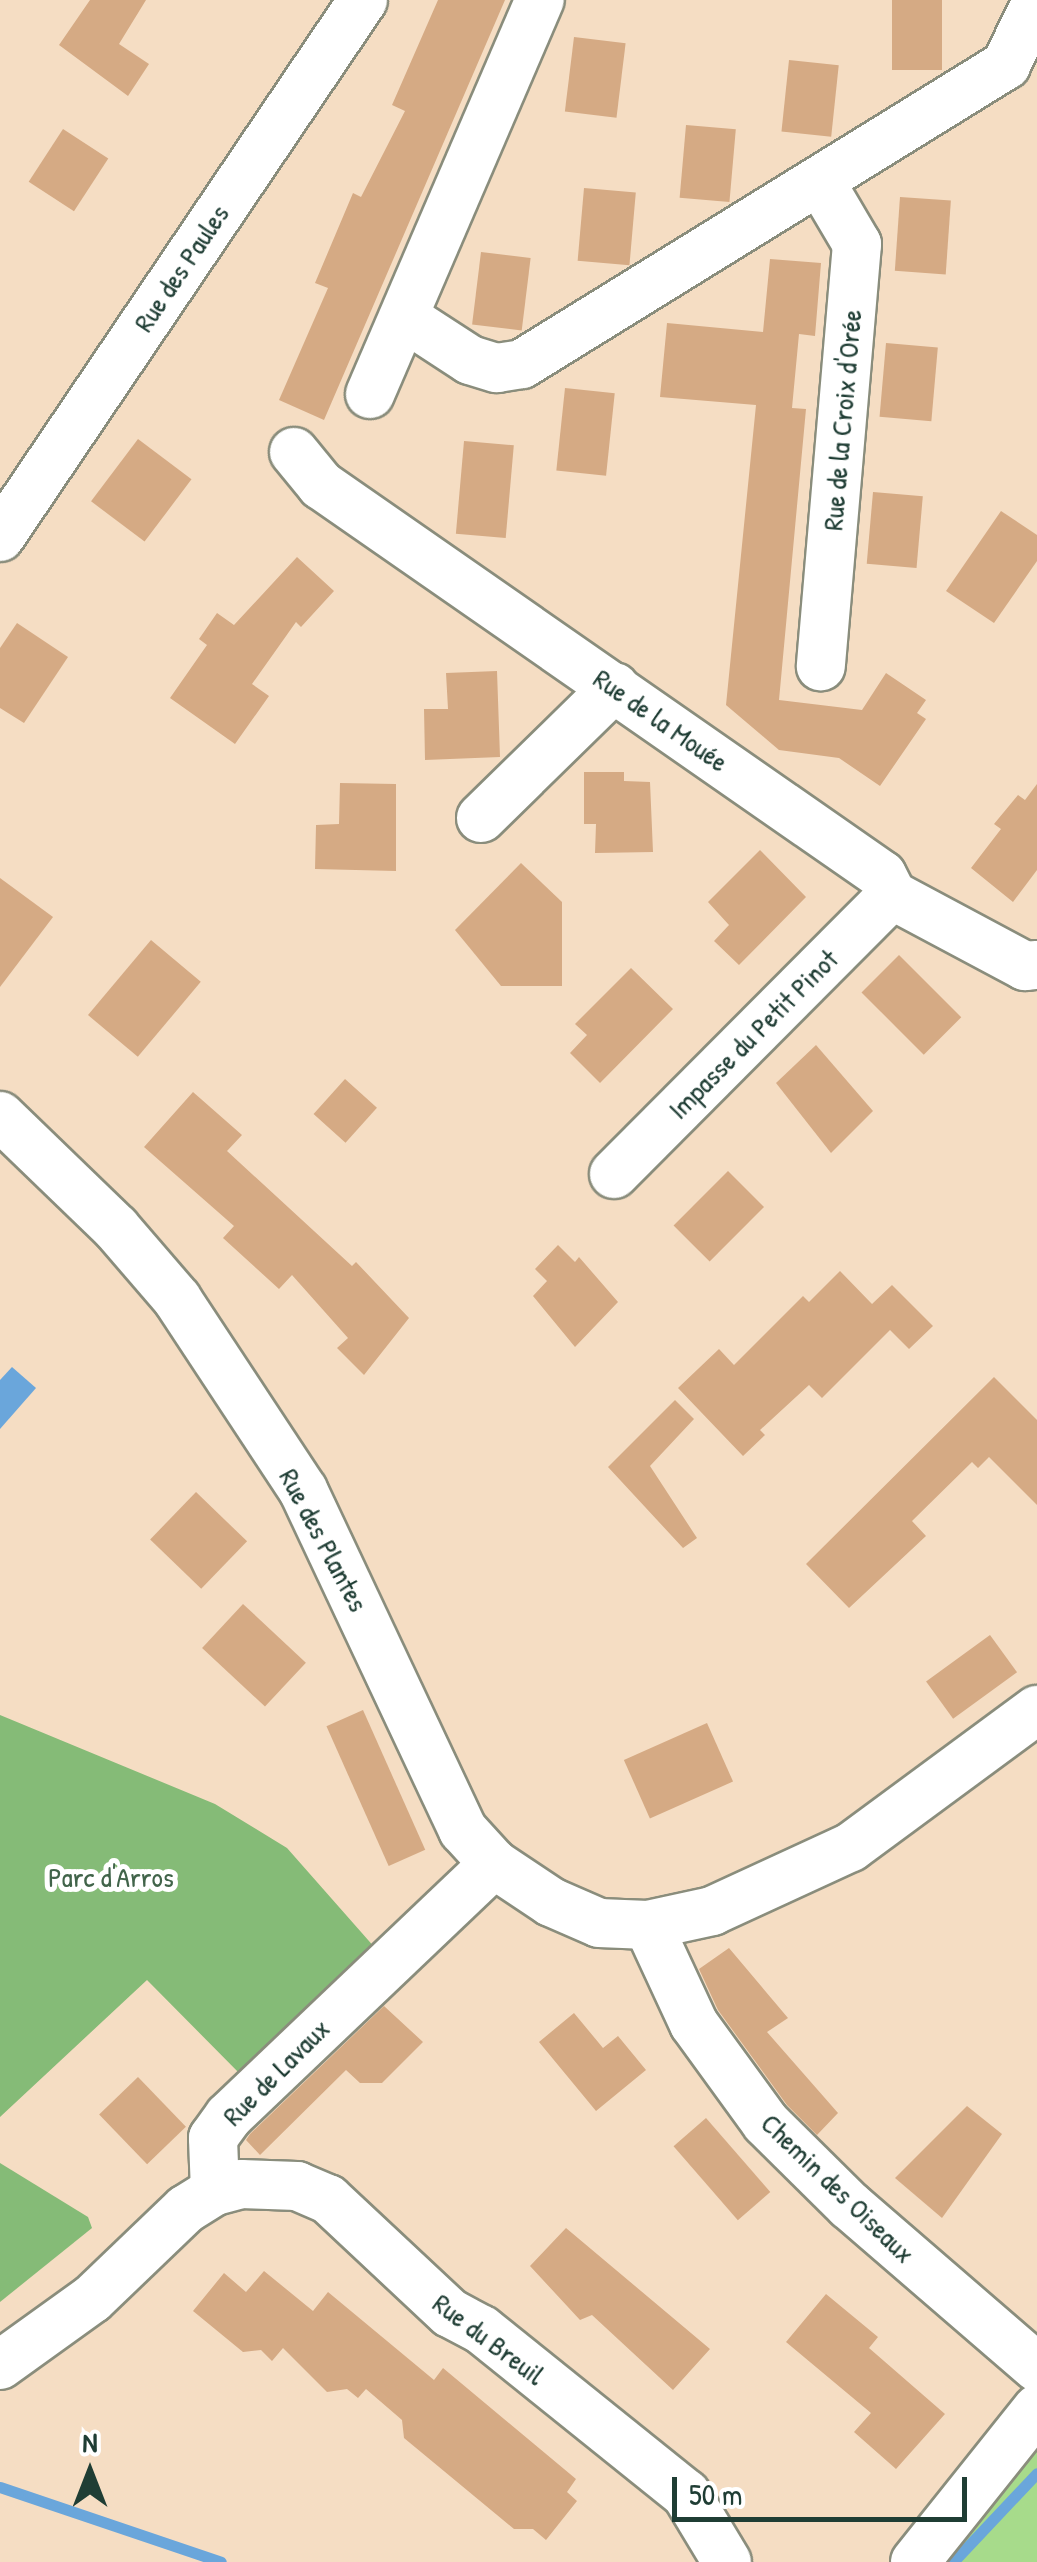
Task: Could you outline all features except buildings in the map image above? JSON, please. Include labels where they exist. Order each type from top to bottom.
[{"type":"street","name":"Rue des Paules","points":[[0,537],[362,0]]},
{"type":"street","points":[[370,394],[407,319],[540,0]]},
{"type":"street","points":[[407,319],[470,360],[498,368],[522,364],[821,184],[1006,66],[1037,0]]},
{"type":"street","name":"Rue de la Croix d'Orée","points":[[821,184],[857,244],[821,666]]},
{"type":"street","name":"Rue de la Mouée","points":[[294,452],[350,506],[882,875],[892,895],[1026,966],[1037,966]]},
{"type":"street","points":[[481,818],[616,687]]},
{"type":"street","name":"Impasse du Petit Pinot","points":[[614,1174],[892,895]]},
{"type":"street","name":"Rue des Plantes","points":[[0,1116],[165,1285],[249,1404],[329,1540],[464,1830],[494,1864],[598,1923],[648,1925],[712,1911],[851,1847],[1037,1710]]},
{"type":"street","name":"Rue de Lavaux","points":[[215,2191],[214,2138],[229,2116],[494,1864]]},
{"type":"street","name":"Chemin des Oiseaux","points":[[648,1925],[694,2024],[766,2123],[849,2205],[1037,2368]]},
{"type":"street","name":"Rue du Breuil","points":[[215,2191],[270,2183],[328,2199],[450,2314],[482,2330],[686,2494],[727,2562]]},
{"type":"street","points":[[0,2365],[92,2299],[186,2209],[215,2191]]},
{"type":"street","points":[[915,2562],[1037,2409]]},
{"type":"green space","name":"Parc d'Arros","points":[[0,1715],[215,1804],[287,1848],[376,1949],[246,2080],[147,1980],[0,2117]]},
{"type":"green space","points":[[0,2163],[88,2217],[92,2228],[0,2302]]},
{"type":"green space","points":[[1035,2450],[1037,2562],[927,2562]]},
{"type":"water","points":[[12,1367],[36,1388],[0,1429],[0,1380]]},
{"type":"waterway","points":[[953,2562],[1037,2473]]},
{"type":"waterway","points":[[0,2487],[221,2562]]}]
